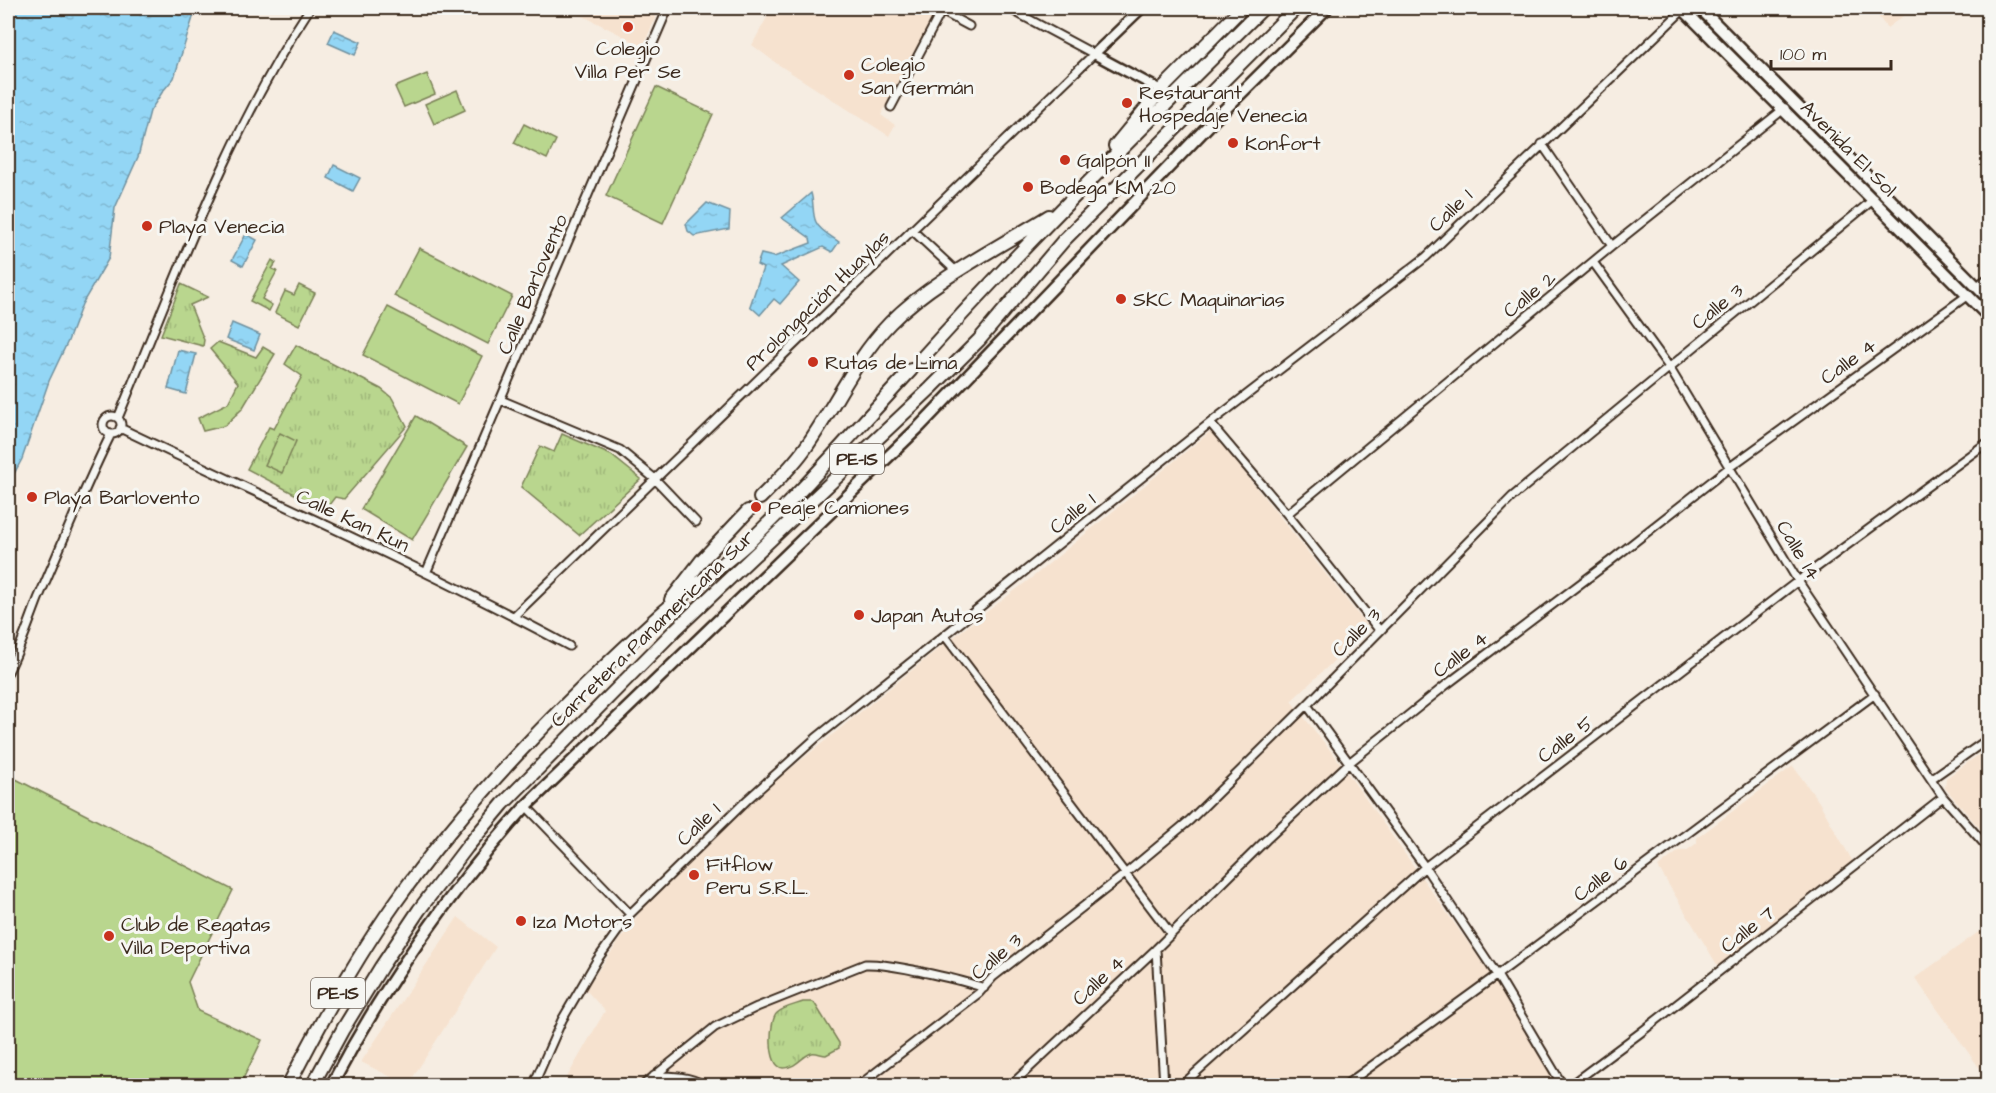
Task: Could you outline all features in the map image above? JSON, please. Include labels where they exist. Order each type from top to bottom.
[{"type":"highway","points":[[1076,194],[1161,90],[1242,8]]},
{"type":"highway","name":"PE-1S","points":[[924,357],[980,294],[1076,194],[1263,8]]},
{"type":"highway","name":"Carretera Panamericana Sur","points":[[312,1086],[343,1029],[419,910],[503,804],[683,622],[979,340],[1064,240],[1296,8]]},
{"type":"highway","name":"PE-1S","points":[[760,498],[805,449],[862,356],[890,323],[910,304],[957,272],[1063,208]]},
{"type":"highway","name":"Carretera Panamericana Sur","points":[[288,1086],[322,1020],[362,954],[394,904],[445,838],[530,741],[662,613],[749,542],[911,370]]},
{"type":"highway","name":"Carretera Panamericana Sur","points":[[662,613],[687,577],[747,511]]},
{"type":"main road","points":[[332,1086],[374,1011],[424,935],[492,844],[526,807],[919,427],[1213,121],[1327,8]]},
{"type":"main road","name":"Avenida El Sol","points":[[1683,8],[1789,105],[1989,298]]},
{"type":"main road","name":"Avenida El Sol","points":[[1700,8],[1874,199],[1989,316]]},
{"type":"street","points":[[118,418],[177,272],[236,138],[272,70],[310,8]]},
{"type":"street","name":"Calle Barlovento","points":[[426,573],[668,8]]},
{"type":"street","points":[[1008,8],[1161,90]]},
{"type":"street","name":"Prolongación Huaylas","points":[[514,616],[1142,8]]},
{"type":"street","name":"Calle 1","points":[[532,1086],[562,1020],[597,960],[630,914],[748,799],[816,738],[1210,423],[1426,257],[1683,8]]},
{"type":"street","points":[[891,107],[942,9],[969,26]]},
{"type":"street","name":"Calle 2","points":[[1287,514],[1612,246],[1789,105]]},
{"type":"street","points":[[1542,144],[1612,246]]},
{"type":"street","name":"Calle 3","points":[[858,1086],[984,988],[993,977],[1190,820],[1512,497],[1874,199]]},
{"type":"street","points":[[912,230],[957,272]]},
{"type":"street","name":"Calle 14","points":[[1593,262],[1669,367],[1798,581],[1943,797],[1989,848]]},
{"type":"street","points":[[1977,286],[1989,278]]},
{"type":"street","name":"Calle 4","points":[[1010,1086],[1349,763],[1446,685],[1730,467],[1968,295]]},
{"type":"street","points":[[501,400],[620,450],[655,479],[696,522]]},
{"type":"street","points":[[8,672],[96,465],[111,434],[120,429],[121,423],[118,418],[109,416],[105,420],[104,429],[111,434]]},
{"type":"street","points":[[1210,423],[1287,514],[1380,631]]},
{"type":"street","name":"Calle Kan Kun","points":[[120,429],[426,573],[514,616],[568,646]]},
{"type":"street","name":"Calle 5","points":[[1181,1086],[1425,867],[1798,581],[1989,442]]},
{"type":"street","points":[[945,636],[1171,934]]},
{"type":"street","name":"Calle 6","points":[[1344,1086],[1875,694]]},
{"type":"street","points":[[1307,705],[1425,867],[1497,975],[1563,1086]]},
{"type":"street","points":[[1931,779],[1989,739]]},
{"type":"street","name":"Calle 7","points":[[1569,1086],[1943,797]]},
{"type":"street","points":[[526,807],[630,914]]},
{"type":"street","points":[[1156,949],[1164,1086]]},
{"type":"street","points":[[642,1086],[716,1027],[757,1007],[865,964],[877,963],[964,981],[984,988]]},
{"type":"street","points":[[654,1076],[695,1079],[706,1086]]},
{"type":"shaded area","name":"Colegio Villa Per Se","points":[[567,8],[660,8],[643,46]]},
{"type":"shaded area","name":"Colegio San Germán","points":[[772,8],[939,8],[881,115],[895,125],[889,136],[752,45]]},
{"type":"shaded area","points":[[1872,8],[1914,8],[1887,28]]},
{"type":"shaded area","points":[[1211,431],[1369,628],[1291,701],[1338,760],[1489,972],[1557,1085],[562,1086],[605,1011],[585,989],[647,902],[747,804],[943,645],[1034,576]]},
{"type":"shaded area","points":[[1988,748],[1988,838],[1945,788],[1946,778]]},
{"type":"shaded area","points":[[1793,766],[1819,802],[1853,862],[1719,968],[1658,867],[1679,851],[1686,851],[1697,843],[1697,838]]},
{"type":"shaded area","points":[[458,917],[496,947],[407,1085],[361,1062]]},
{"type":"shaded area","points":[[1988,925],[1988,1080],[1915,978]]},
{"type":"green space","points":[[427,74],[435,94],[404,107],[395,87]]},
{"type":"green space","points":[[656,87],[713,114],[663,223],[606,196]]},
{"type":"green space","points":[[457,90],[465,110],[434,124],[425,104]]},
{"type":"green space","points":[[524,124],[556,140],[547,159],[514,143]]},
{"type":"green space","points":[[419,248],[512,296],[488,344],[394,296]]},
{"type":"green space","points":[[272,260],[276,263],[272,269],[277,271],[262,299],[272,305],[269,311],[250,301]]},
{"type":"green space","points":[[181,284],[208,297],[190,305],[204,340],[203,346],[161,335]]},
{"type":"green space","points":[[299,285],[315,293],[299,325],[275,313],[285,291],[294,295]]},
{"type":"green space","points":[[388,307],[482,356],[458,404],[363,355]]},
{"type":"green space","points":[[218,342],[256,357],[263,347],[275,354],[242,409],[224,426],[203,431],[198,418],[228,403],[238,383],[210,349]]},
{"type":"green space","points":[[296,345],[381,389],[392,398],[407,426],[344,499],[335,497],[325,510],[247,469],[269,427],[274,429],[302,376],[285,364]]},
{"type":"green space","points":[[416,416],[467,447],[412,540],[361,509]]},
{"type":"green space","points":[[280,433],[296,441],[282,473],[265,465]]},
{"type":"green space","points":[[562,434],[611,455],[641,479],[579,535],[521,487],[540,446],[554,452]]},
{"type":"green space","name":"Club de Regatas Villa Deportiva","points":[[8,775],[233,890],[188,982],[198,1011],[262,1040],[240,1085],[8,1085]]},
{"type":"green space","points":[[803,1002],[815,1004],[839,1043],[839,1048],[826,1055],[809,1054],[792,1066],[783,1068],[778,1066],[772,1052],[771,1033],[774,1017],[782,1009]]},
{"type":"water","points":[[8,8],[196,8],[174,78],[150,111],[138,157],[115,208],[109,258],[82,304],[49,381],[22,459],[8,485]]},
{"type":"water","points":[[334,30],[361,42],[355,55],[328,43]]},
{"type":"water","points":[[334,165],[360,178],[353,191],[328,178]]},
{"type":"water","points":[[811,193],[818,225],[839,242],[832,252],[823,247],[781,266],[799,282],[780,304],[774,299],[760,315],[750,306],[763,268],[757,265],[761,254],[774,257],[811,243],[810,238],[782,218]]},
{"type":"water","points":[[707,203],[730,212],[729,229],[694,236],[688,231],[686,224]]},
{"type":"water","points":[[246,234],[257,240],[243,266],[232,260]]},
{"type":"water","points":[[232,323],[260,335],[254,350],[226,339]]},
{"type":"water","points":[[178,350],[196,354],[186,394],[168,389]]},
{"type":"place","name":"Colegio Villa Per Se","points":[[628,27]]},
{"type":"place","name":"Colegio San Germán","points":[[849,75]]},
{"type":"place","name":"Restaurant Hospedaje Venecia","points":[[1127,103]]},
{"type":"place","name":"Konfort","points":[[1233,143]]},
{"type":"place","name":"Galpón II","points":[[1065,160]]},
{"type":"place","name":"Bodega KM 20","points":[[1028,187]]},
{"type":"place","name":"Playa Venecia","points":[[147,226]]},
{"type":"place","name":"SKC Maquinarias","points":[[1121,299]]},
{"type":"place","name":"Rutas de Lima","points":[[813,362]]},
{"type":"place","name":"Playa Barlovento","points":[[32,497]]},
{"type":"place","name":"Peaje Camiones","points":[[756,507]]},
{"type":"place","name":"Japan Autos","points":[[859,615]]},
{"type":"place","name":"Fitflow Peru S.R.L.","points":[[694,875]]},
{"type":"place","name":"Iza Motors","points":[[521,921]]},
{"type":"place","name":"Club de Regatas Villa Deportiva","points":[[109,936]]}]
